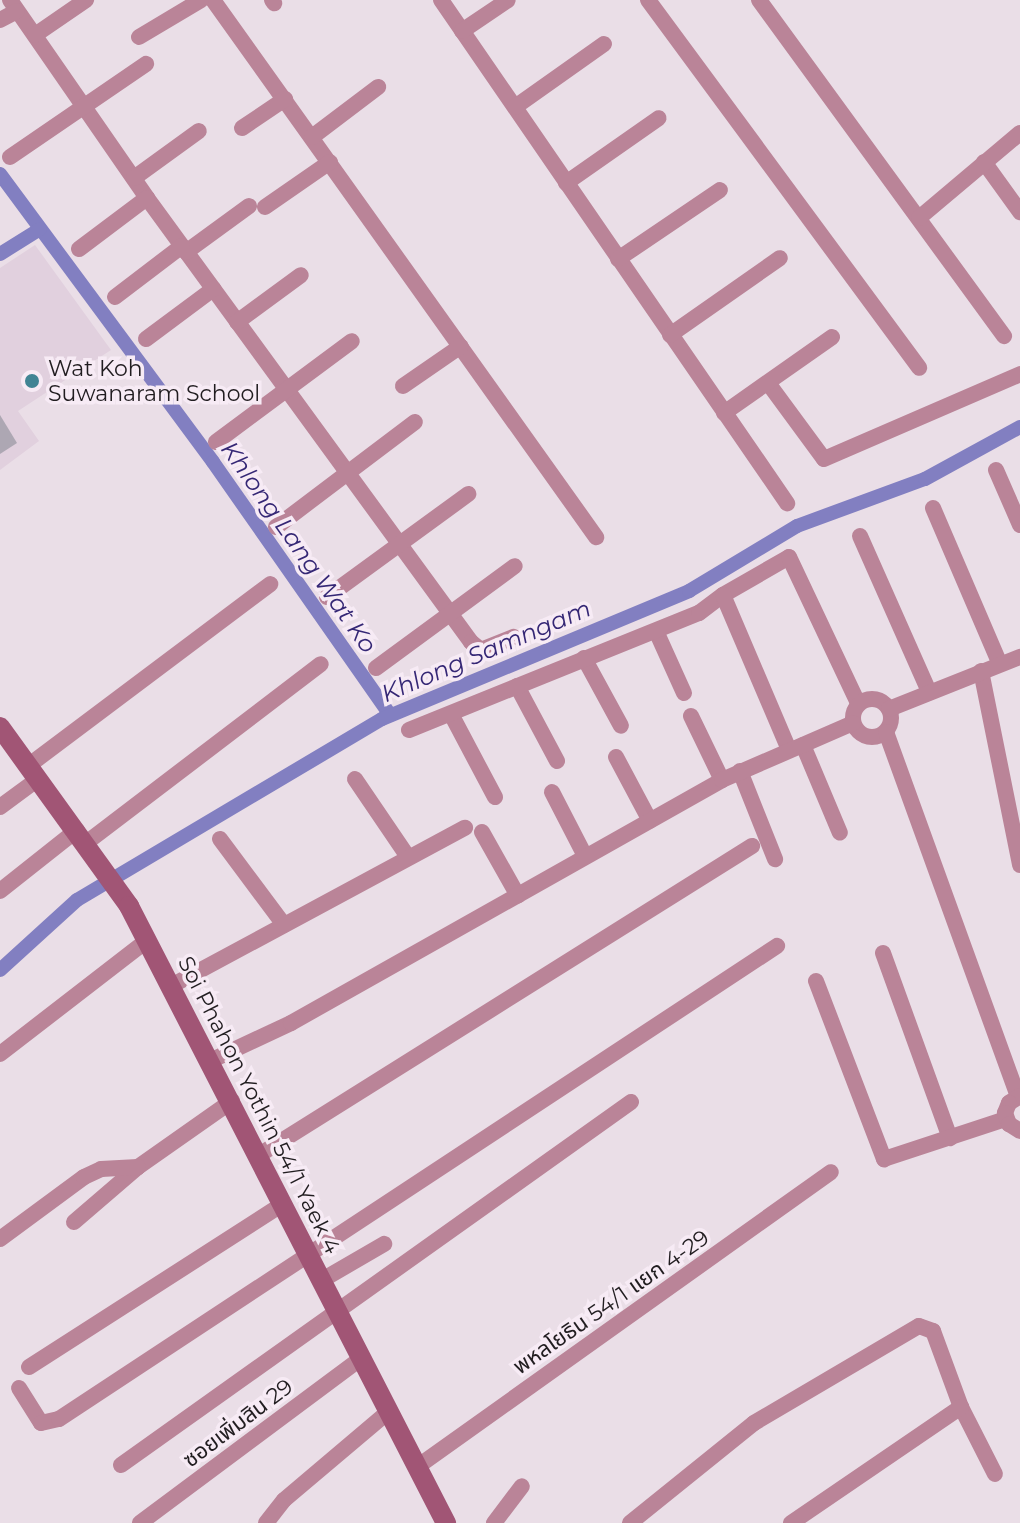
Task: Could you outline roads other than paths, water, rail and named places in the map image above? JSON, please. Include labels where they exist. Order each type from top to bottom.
[{"type":"street","points":[[35,35],[86,0]]},
{"type":"street","points":[[139,37],[201,0]]},
{"type":"street","points":[[213,0],[596,537]]},
{"type":"street","points":[[441,0],[787,503]]},
{"type":"street","points":[[462,31],[508,0]]},
{"type":"street","points":[[648,0],[919,368]]},
{"type":"street","points":[[763,1],[1004,336]]},
{"type":"street","points":[[0,20],[13,5],[213,289],[481,650],[514,637]]},
{"type":"street","points":[[515,107],[604,44]]},
{"type":"street","points":[[10,157],[146,64]]},
{"type":"street","points":[[312,137],[378,87]]},
{"type":"street","points":[[242,128],[285,99]]},
{"type":"street","points":[[566,183],[659,118]]},
{"type":"street","points":[[134,178],[199,131]]},
{"type":"street","points":[[919,218],[1020,133]]},
{"type":"street","points":[[115,297],[184,249],[330,162]]},
{"type":"street","points":[[984,162],[1020,212]]},
{"type":"street","points":[[618,259],[720,190]]},
{"type":"street","points":[[79,249],[147,198]]},
{"type":"street","points":[[670,335],[780,258]]},
{"type":"street","points":[[237,322],[301,275]]},
{"type":"street","points":[[146,339],[213,289]]},
{"type":"street","points":[[724,413],[832,337]]},
{"type":"street","points":[[216,442],[352,341]]},
{"type":"street","points":[[403,386],[461,346]]},
{"type":"street","points":[[768,383],[824,459],[1020,374]]},
{"type":"street","points":[[276,527],[415,422]]},
{"type":"street","points":[[996,470],[1020,525]]},
{"type":"street","points":[[327,597],[468,494]]},
{"type":"street","points":[[933,508],[1000,664]]},
{"type":"street","points":[[860,536],[929,692]]},
{"type":"street","points":[[409,730],[699,613],[723,595],[789,557],[858,703],[853,723]]},
{"type":"street","points":[[376,668],[515,566]]},
{"type":"street","points":[[0,807],[33,772],[270,584]]},
{"type":"street","points":[[723,595],[840,833]]},
{"type":"street","points":[[656,631],[684,693]]},
{"type":"street","points":[[889,709],[1020,657]]},
{"type":"street","points":[[584,658],[621,726]]},
{"type":"street","points":[[0,891],[321,664]]},
{"type":"street","points":[[981,671],[1020,865]]},
{"type":"street","points":[[517,686],[557,761]]},
{"type":"street","points":[[853,723],[866,737],[886,732],[891,724],[889,709],[878,699],[858,703]]},
{"type":"street","points":[[451,714],[495,797]]},
{"type":"street","points":[[691,716],[722,780]]},
{"type":"street","points":[[210,1061],[291,1023],[722,780],[853,723]]},
{"type":"street","name":"Soi Phahon Yothin 54/1 Yaek 4","points":[[0,727],[129,906],[232,1101],[446,1523]]},
{"type":"street","points":[[886,732],[1019,1096],[1006,1108],[1006,1119],[1020,1131]]},
{"type":"street","points":[[616,757],[650,821]]},
{"type":"street","points":[[740,771],[775,859]]},
{"type":"street","points":[[355,779],[408,857]]},
{"type":"street","points":[[552,792],[585,856]]},
{"type":"street","points":[[171,986],[465,828]]},
{"type":"street","points":[[482,832],[518,896]]},
{"type":"street","points":[[220,839],[284,925]]},
{"type":"street","points":[[259,1155],[752,846]]},
{"type":"street","points":[[0,1054],[146,941]]},
{"type":"street","points":[[19,1388],[37,1419],[50,1423],[777,946]]},
{"type":"street","points":[[883,953],[950,1138]]},
{"type":"street","points":[[816,981],[884,1159],[1006,1119]]},
{"type":"street","points":[[74,1222],[138,1167],[232,1101]]},
{"type":"street","points":[[121,1465],[338,1314],[631,1102]]},
{"type":"street","points":[[0,1239],[84,1177],[101,1169],[138,1167]]},
{"type":"street","name":"พหลโยธิน 54/1 แยก 4-29","points":[[417,1467],[831,1172]]},
{"type":"street","points":[[29,1367],[283,1204]]},
{"type":"street","points":[[322,1280],[384,1244]]},
{"type":"street","points":[[630,1523],[754,1423],[919,1326],[933,1331],[961,1407],[995,1474]]},
{"type":"street","name":"ซอยเพิ่มสิน 29","points":[[140,1523],[361,1358]]},
{"type":"street","points":[[791,1523],[837,1487],[961,1407]]},
{"type":"street","points":[[266,1523],[284,1500],[388,1412]]},
{"type":"street","points":[[494,1523],[522,1486]]},
{"type":"waterway","name":"Khlong Lang Wat Ko","points":[[0,174],[213,462],[390,715]]},
{"type":"waterway","points":[[0,254],[40,229]]},
{"type":"waterway","name":"Khlong Samngam","points":[[0,970],[77,900],[382,719],[689,591],[797,526],[925,479],[1020,427]]},
{"type":"place","name":"Wat Koh Suwanaram School","points":[[32,381]]}]
